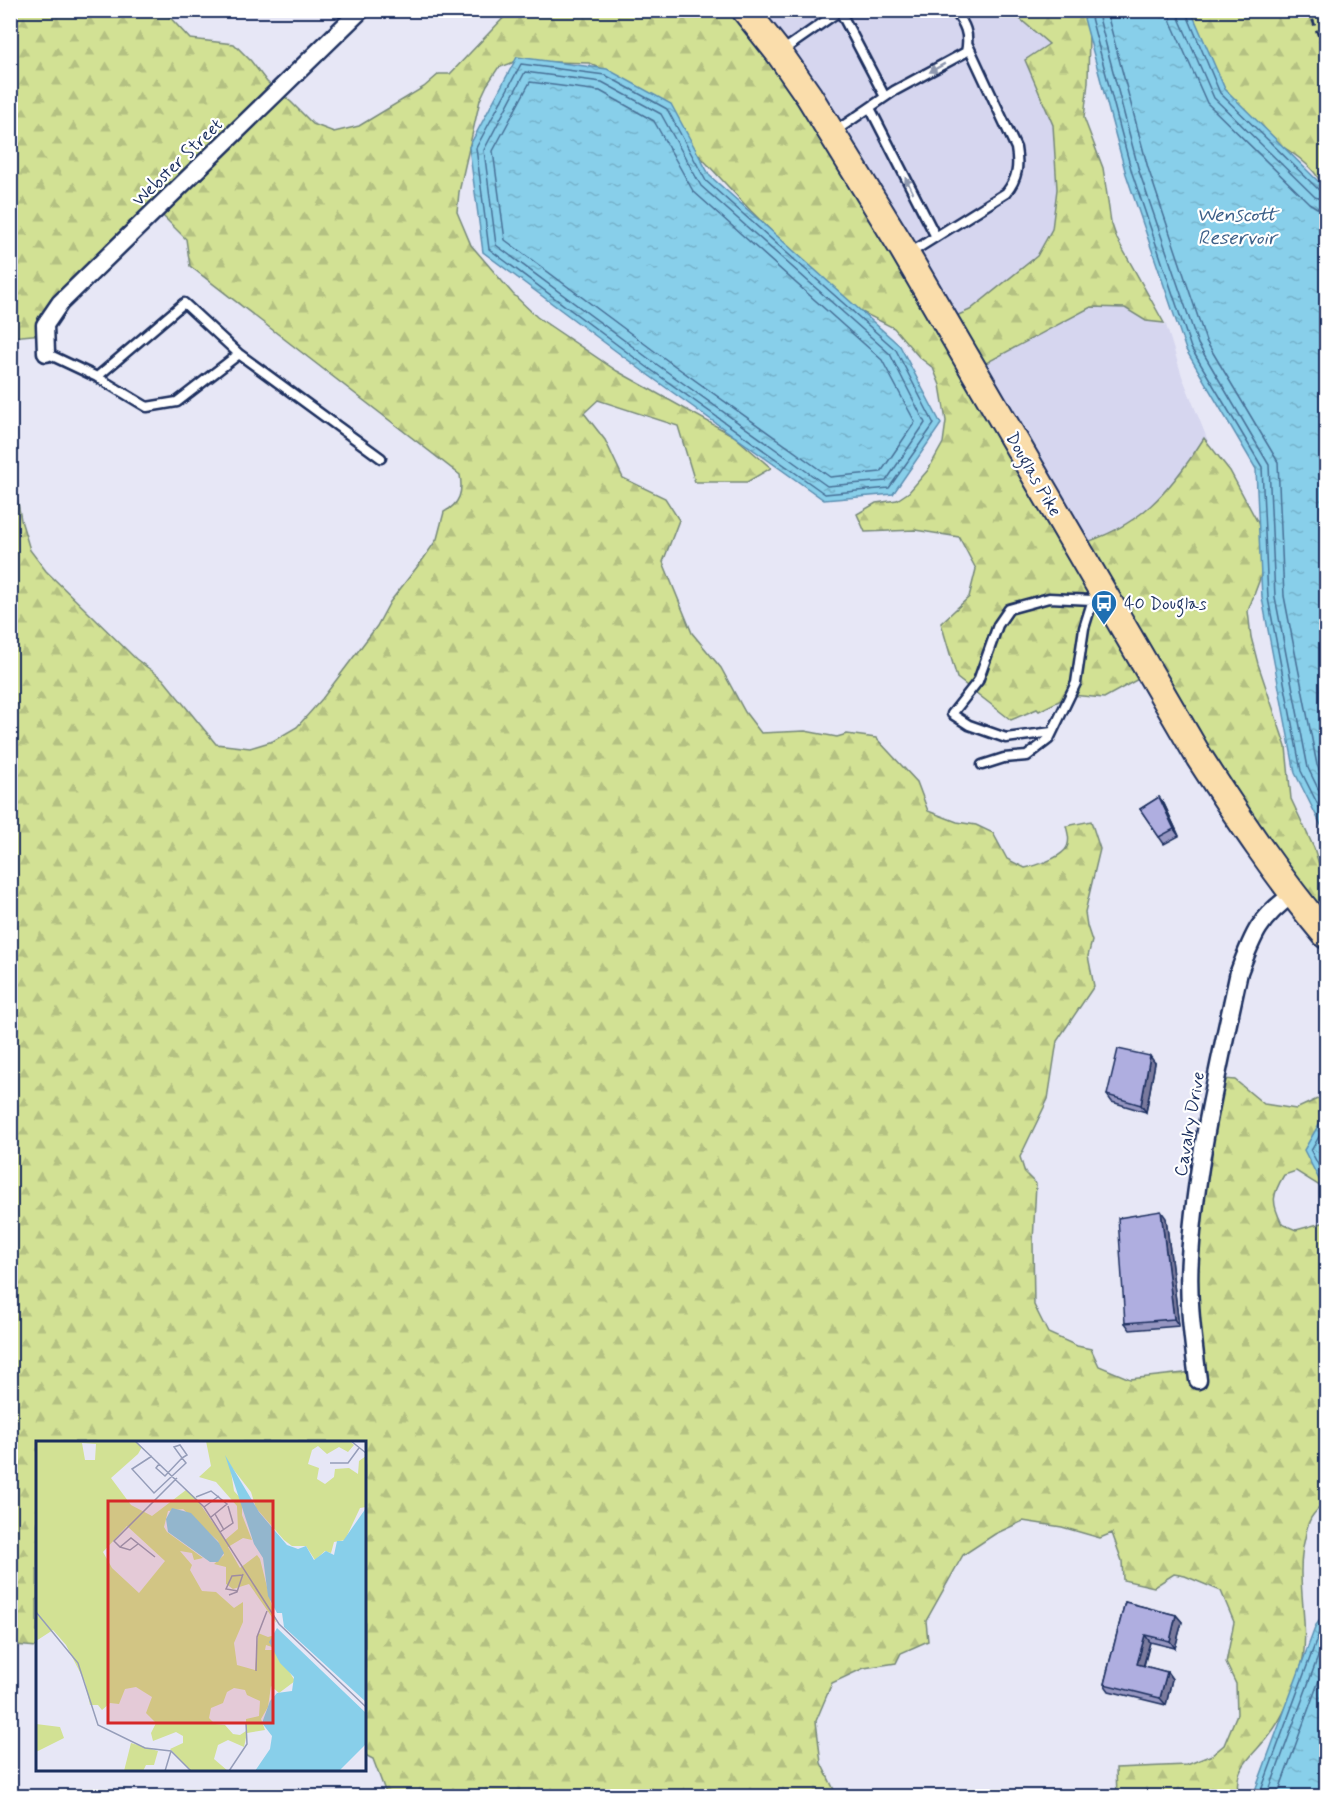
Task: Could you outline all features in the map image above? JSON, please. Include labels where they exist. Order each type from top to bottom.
[{"type":"main road","name":"Douglas Pike","points":[[745,10],[809,96],[907,255],[1095,592],[1250,837],[1292,895],[1326,935]]},
{"type":"street","name":"Webster Street","points":[[46,353],[45,325],[60,303],[361,10]]},
{"type":"street","name":"Cavalry Drive","points":[[1197,1380],[1190,1258],[1197,1186],[1211,1106],[1239,972],[1244,958],[1266,917],[1292,895]]},
{"type":"lane","points":[[832,133],[885,97],[966,52],[969,40],[965,24],[954,10]]},
{"type":"lane","points":[[779,53],[840,11],[885,97]]},
{"type":"lane","points":[[907,255],[1006,193],[1015,182],[1019,165],[1016,148],[968,45]]},
{"type":"lane","points":[[870,108],[936,237]]},
{"type":"lane","points":[[96,377],[184,303],[238,354],[381,458]]},
{"type":"lane","points":[[46,353],[96,377],[147,407],[177,402],[238,354]]},
{"type":"lane","points":[[982,765],[1004,758],[1027,756],[1049,739],[1076,683],[1084,628],[1095,592],[1049,598],[1009,609],[998,625],[978,681],[952,714],[969,725],[1006,738],[1052,732]]},
{"type":"path","points":[[1309,10],[1326,56]]},
{"type":"shaded area","points":[[740,11],[1016,11],[1019,18],[1049,44],[1034,82],[1053,125],[1057,189],[1052,229],[1037,256],[970,310],[956,316]]},
{"type":"shaded area","points":[[1091,307],[1125,308],[1146,321],[1166,325],[1182,376],[1210,446],[1204,438],[1185,468],[1164,494],[1142,515],[1090,542],[1075,546],[971,372]]},
{"type":"green space","points":[[11,11],[164,11],[190,39],[234,44],[267,82],[313,124],[334,132],[359,126],[424,87],[439,74],[450,74],[510,11],[740,11],[956,316],[970,310],[1037,256],[1052,229],[1057,189],[1053,125],[1025,60],[1049,44],[1019,18],[1016,11],[1087,11],[1088,82],[1084,118],[1103,168],[1111,222],[1117,239],[1164,323],[1146,321],[1125,308],[1091,307],[971,371],[1075,546],[1118,529],[1151,506],[1178,475],[1204,438],[1230,471],[1258,523],[1263,540],[1261,576],[1248,611],[1251,637],[1286,747],[1291,799],[1314,848],[1326,886],[1326,945],[1140,678],[1104,698],[1071,695],[1039,711],[1037,709],[1011,720],[957,678],[941,623],[969,597],[976,569],[959,537],[915,530],[865,532],[857,514],[876,503],[897,500],[909,492],[928,470],[943,443],[946,421],[940,385],[933,368],[919,357],[894,328],[844,303],[751,211],[669,123],[604,70],[589,63],[517,61],[498,68],[480,100],[459,192],[457,212],[471,245],[513,294],[537,317],[617,371],[734,436],[771,468],[747,482],[695,482],[678,426],[598,400],[584,413],[605,440],[623,478],[665,498],[679,520],[663,562],[692,633],[721,668],[745,712],[761,733],[805,731],[837,737],[847,734],[876,738],[917,782],[928,811],[957,822],[976,825],[993,833],[1007,859],[1025,868],[1052,859],[1065,850],[1068,841],[1066,826],[1091,821],[1100,849],[1085,912],[1092,941],[1088,956],[1094,986],[1057,1041],[1048,1099],[1020,1157],[1025,1173],[1036,1184],[1033,1242],[1034,1305],[1048,1333],[1077,1346],[1091,1349],[1099,1366],[1130,1379],[1193,1372],[1183,1297],[1212,1078],[1235,1080],[1264,1104],[1296,1109],[1326,1095],[1326,1190],[1296,1171],[1284,1175],[1274,1199],[1282,1224],[1296,1230],[1326,1222],[1326,1506],[1321,1506],[1311,1518],[1302,1555],[1305,1639],[1300,1672],[1279,1721],[1241,1769],[1237,1786],[1239,1796],[1117,1796],[1116,1768],[1187,1765],[1212,1755],[1224,1745],[1237,1714],[1236,1684],[1226,1663],[1234,1622],[1221,1591],[1185,1576],[1174,1574],[1154,1587],[1123,1580],[1122,1561],[1112,1533],[1100,1538],[1062,1527],[1023,1521],[995,1534],[963,1555],[926,1621],[928,1641],[901,1653],[896,1663],[864,1668],[832,1683],[816,1721],[821,1763],[837,1796],[387,1796],[373,1759],[366,1756],[366,1441],[36,1441],[36,1647],[11,1646],[10,468],[30,550],[46,571],[136,659],[163,679],[216,744],[250,748],[273,741],[297,727],[322,699],[377,626],[390,602],[437,539],[444,512],[457,501],[461,487],[460,475],[190,266],[186,239],[155,208],[43,334],[11,337]]},
{"type":"green space","points":[[1185,11],[1326,11],[1326,192],[1314,172],[1289,150],[1239,125]]},
{"type":"water","name":"Wenscott Reservoir","points":[[1082,11],[1191,11],[1225,89],[1326,189],[1326,835],[1295,773],[1262,598],[1256,469],[1186,350],[1126,174]]},
{"type":"water","points":[[517,57],[607,69],[671,104],[710,176],[900,346],[941,424],[893,494],[824,500],[644,372],[483,252],[469,147]]},
{"type":"water","points":[[1326,1112],[1326,1193],[1304,1150]]},
{"type":"water","points":[[1326,1612],[1326,1796],[1253,1796],[1316,1625]]},
{"type":"building","points":[[1159,797],[1174,829],[1159,837],[1140,809]]},
{"type":"building","points":[[1118,1049],[1150,1056],[1141,1105],[1107,1095]]},
{"type":"building","points":[[1161,1211],[1174,1319],[1125,1323],[1118,1218]]},
{"type":"building","points":[[1125,1602],[1176,1615],[1170,1641],[1145,1635],[1137,1664],[1167,1672],[1160,1698],[1104,1684]]},
{"type":"place","name":"40 Douglas","points":[[1104,626]]}]
